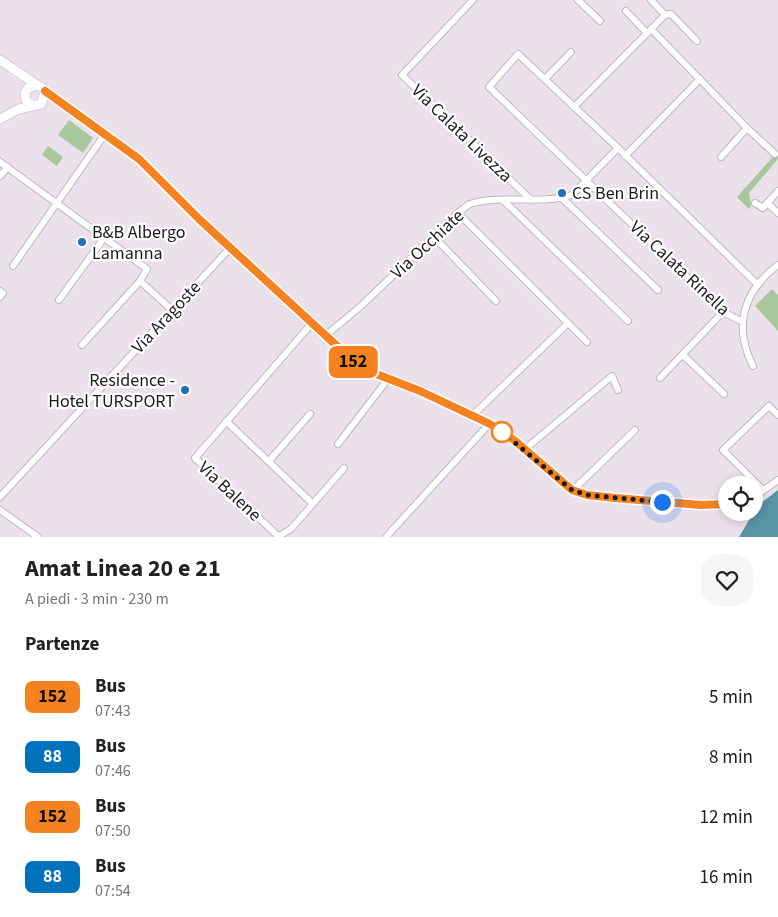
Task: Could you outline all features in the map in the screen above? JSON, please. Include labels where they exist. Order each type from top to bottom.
[{"type":"street","name":"Via Calata Livezza","points":[[473,0],[402,75],[531,200]]},
{"type":"street","points":[[578,0],[600,21]]},
{"type":"street","points":[[651,0],[665,15]]},
{"type":"street","points":[[626,11],[700,79],[775,154]]},
{"type":"street","points":[[574,107],[665,15],[671,14],[697,41]]},
{"type":"street","points":[[571,52],[545,79],[758,285]]},
{"type":"street","name":"Via Calata Rinella","points":[[545,79],[518,54],[489,88],[724,312],[743,322]]},
{"type":"street","points":[[0,60],[139,159],[230,248],[361,368],[388,378],[490,424],[514,440],[572,490],[587,495],[615,498],[701,505],[718,504]]},
{"type":"street","points":[[23,77],[28,88]]},
{"type":"street","points":[[625,156],[700,79]]},
{"type":"street","points":[[28,88],[41,88]]},
{"type":"street","points":[[28,88],[25,93],[26,98],[28,103],[32,105]]},
{"type":"street","points":[[41,88],[44,101]]},
{"type":"street","points":[[19,109],[26,98]]},
{"type":"street","points":[[0,119],[19,109],[38,105],[44,101],[58,101]]},
{"type":"street","points":[[721,157],[747,128]]},
{"type":"street","points":[[13,266],[105,134]]},
{"type":"street","name":"Via Occhiate","points":[[325,336],[361,306],[469,204],[504,200],[562,198],[572,195],[618,148]]},
{"type":"street","points":[[0,162],[147,269],[140,281],[82,345]]},
{"type":"street","points":[[0,176],[8,167]]},
{"type":"street","points":[[755,203],[762,208],[778,191]]},
{"type":"street","points":[[562,198],[658,290]]},
{"type":"street","points":[[504,200],[628,321]]},
{"type":"street","points":[[767,203],[778,213]]},
{"type":"street","points":[[458,213],[586,342]]},
{"type":"street","points":[[434,237],[496,301]]},
{"type":"street","points":[[59,300],[104,238]]},
{"type":"street","name":"Via Aragoste","points":[[0,497],[230,248]]},
{"type":"street","points":[[753,366],[744,344],[743,322],[749,301],[758,285],[778,265]]},
{"type":"street","points":[[140,281],[172,310]]},
{"type":"street","points":[[0,291],[3,293],[0,297]]},
{"type":"street","points":[[660,378],[724,312]]},
{"type":"street","name":"Via Balene","points":[[277,536],[195,458],[313,322]]},
{"type":"street","points":[[473,415],[565,326]]},
{"type":"street","points":[[683,355],[724,394]]},
{"type":"street","points":[[524,450],[612,376],[618,390]]},
{"type":"street","points":[[338,444],[388,378]]},
{"type":"street","points":[[749,476],[723,450],[769,406],[778,415]]},
{"type":"street","points":[[269,461],[310,414]]},
{"type":"street","points":[[226,422],[312,503]]},
{"type":"street","points":[[386,537],[490,424]]},
{"type":"street","points":[[572,490],[635,430]]},
{"type":"street","points":[[277,536],[291,528],[344,468]]},
{"type":"street","points":[[763,490],[778,480]]},
{"type":"street","points":[[0,510],[38,537]]},
{"type":"green space","points":[[69,120],[93,138],[83,153],[58,135]]},
{"type":"green space","points":[[48,146],[63,157],[57,166],[42,155]]},
{"type":"green space","points":[[778,151],[778,159],[749,193],[751,206],[749,209],[737,197]]},
{"type":"green space","points":[[772,289],[778,295],[778,331],[755,306]]},
{"type":"water","points":[[778,490],[778,537],[739,537],[748,521],[763,521],[763,501]]},
{"type":"bus line","name":"152","points":[[45,91],[139,159],[199,219],[361,368],[420,391],[490,424],[514,440],[572,490],[587,495],[718,506]]},
{"type":"place","name":"CS Ben Brin","points":[[562,193]]},
{"type":"place","name":"B&B Albergo Lamanna","points":[[82,242]]},
{"type":"place","name":"Residence - Hotel TURSPORT","points":[[185,390]]},
{"type":"route","points":[[502,432],[572,490],[587,495],[662,502]]}]
